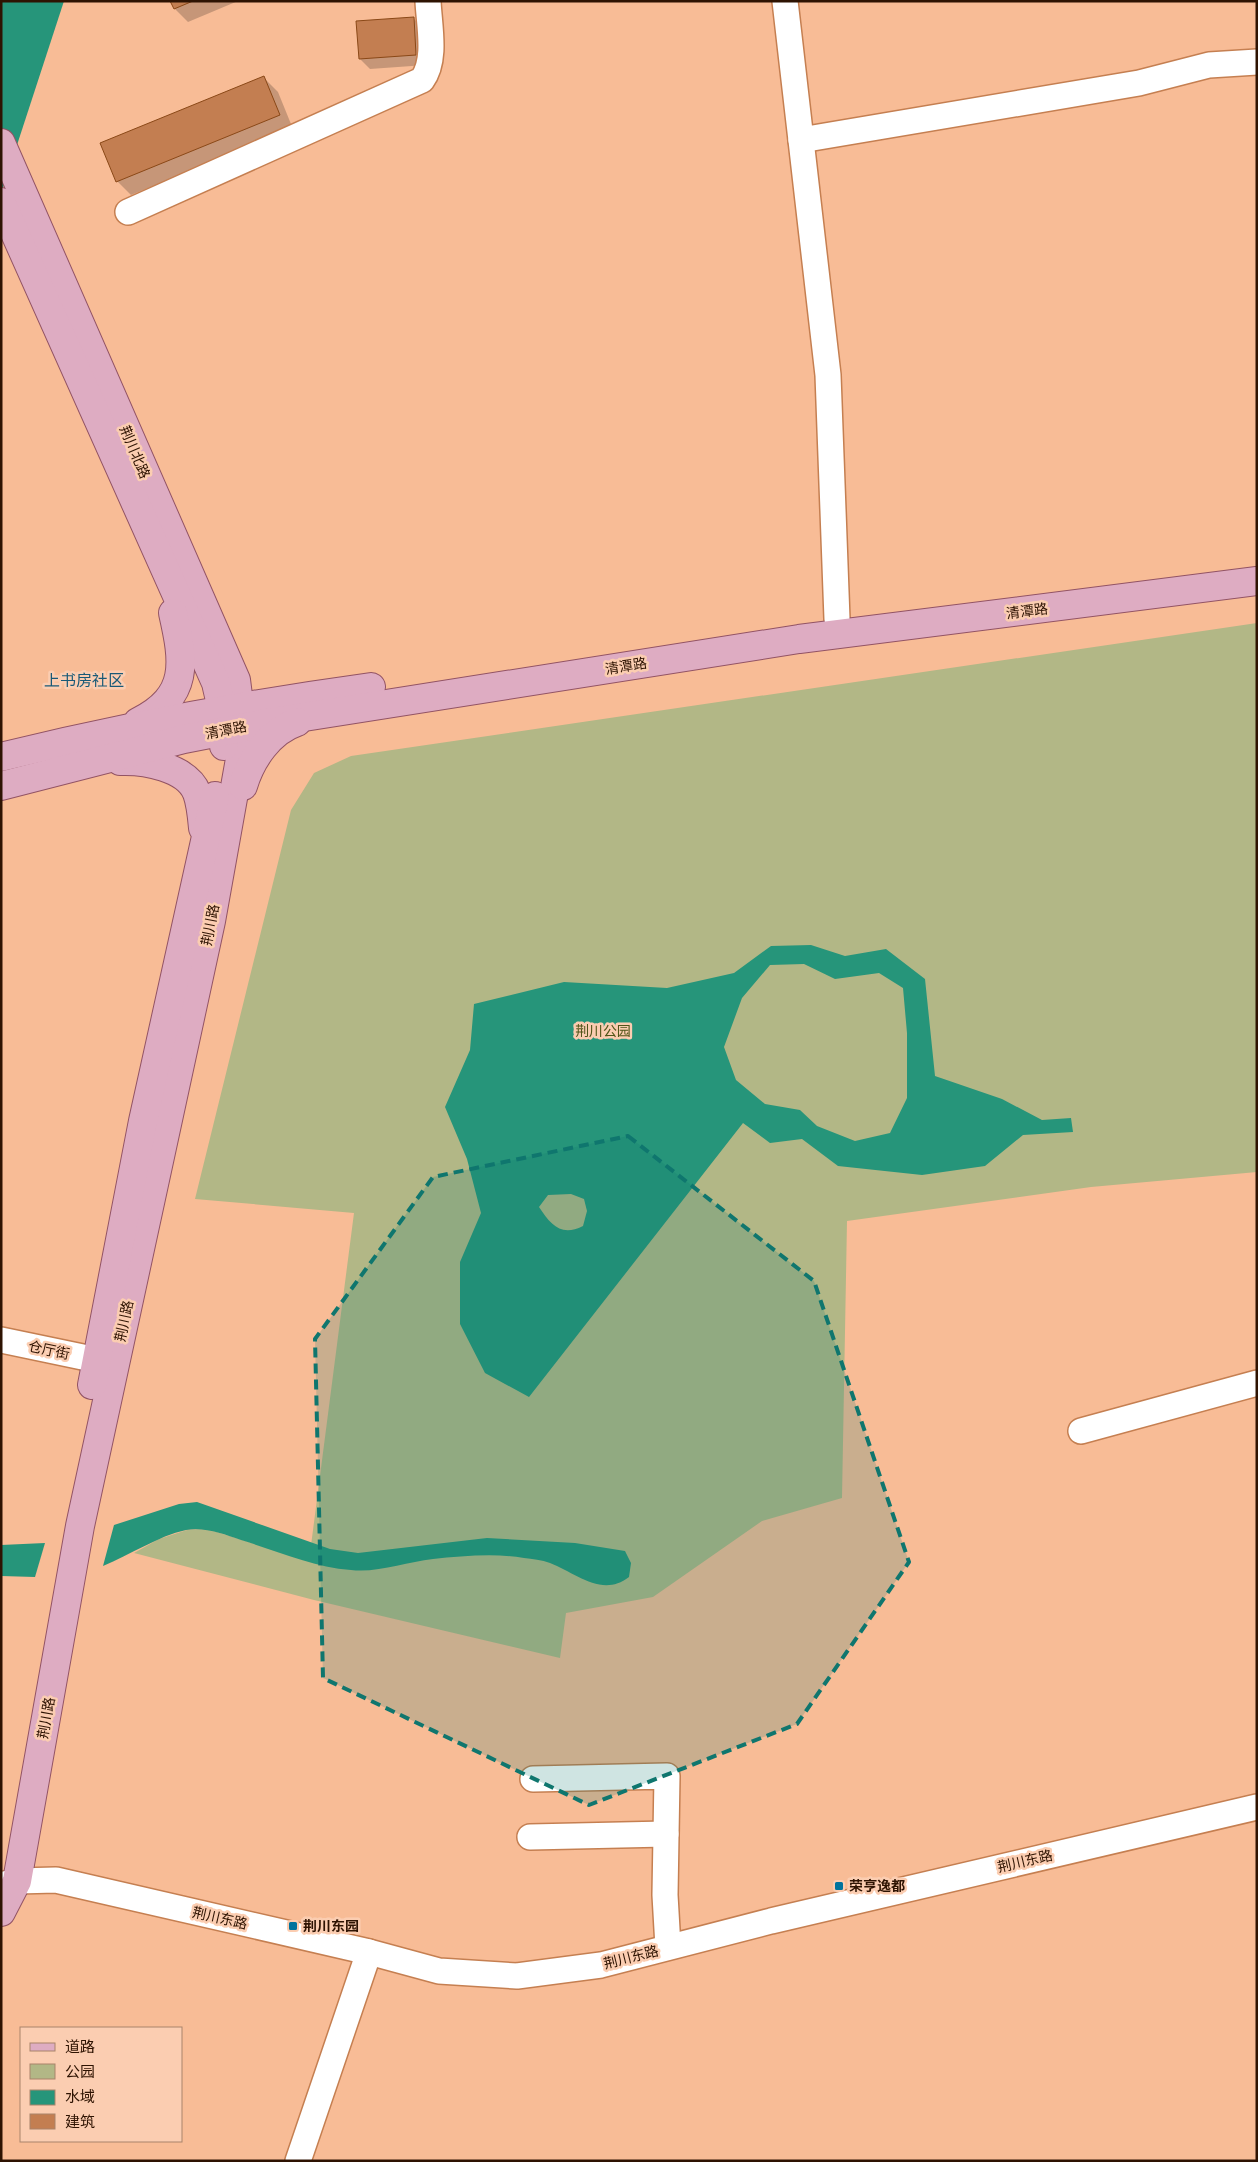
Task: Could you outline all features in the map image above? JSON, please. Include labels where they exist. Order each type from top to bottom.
[{"type":"main road","name":"荆川北路","points":[[1,143],[236,680],[232,718]]},
{"type":"main road","name":"荆川北路","points":[[2,204],[232,718]]},
{"type":"main road","name":"清潭路","points":[[1,756],[123,730],[232,718],[573,660],[837,619],[1257,566]]},
{"type":"main road","points":[[123,730],[154,714],[172,695],[182,671],[178,635],[164,567]]},
{"type":"main road","name":"清潭路","points":[[1,786],[184,738],[232,718],[315,715],[799,639],[1257,581]]},
{"type":"main road","points":[[214,846],[247,771],[269,740],[288,725],[315,715]]},
{"type":"main road","name":"荆川路","points":[[7,1877],[10,1832],[143,1121],[214,846],[240,759],[232,718]]},
{"type":"main road","points":[[96,762],[139,761],[179,772],[197,792],[202,816],[214,846]]},
{"type":"main road","name":"荆川路","points":[[1,1912],[80,1526],[211,921],[214,846]]},
{"type":"street","points":[[128,212],[422,80],[428,72],[430,61],[428,1]]},
{"type":"street","points":[[785,1],[828,375],[837,619]]},
{"type":"street","points":[[801,140],[1139,83],[1209,65],[1257,62]]},
{"type":"street","name":"仓厅街","points":[[1,1340],[97,1360]]},
{"type":"street","points":[[1081,1431],[1257,1383]]},
{"type":"street","points":[[533,1779],[667,1776],[665,1895],[668,1947]]},
{"type":"street","name":"荆川东路","points":[[7,1877],[56,1880],[369,1952],[440,1971],[516,1976],[601,1964],[1257,1807]]},
{"type":"street","points":[[530,1837],[666,1834]]},
{"type":"street","points":[[298,2161],[369,1952]]},
{"type":"highlighted area","points":[[628,1136],[814,1281],[909,1562],[797,1724],[589,1805],[323,1678],[315,1339],[433,1177]]},
{"type":"green space","name":"荆川公园","points":[[1257,623],[1257,1172],[1091,1187],[847,1221],[842,1498],[762,1521],[653,1597],[566,1613],[560,1658],[314,1600],[134,1553],[159,1539],[187,1530],[207,1529],[309,1561],[354,1213],[195,1199],[291,810],[314,773],[351,756]]},
{"type":"water","points":[[1,1],[64,1],[1,194]]},
{"type":"water","points":[[811,945],[845,956],[886,949],[925,979],[935,1076],[1002,1099],[1042,1120],[1071,1118],[1073,1132],[1023,1135],[985,1166],[922,1175],[838,1166],[802,1139],[770,1143],[743,1123],[529,1397],[485,1373],[460,1324],[460,1262],[481,1213],[467,1159],[445,1107],[470,1050],[474,1004],[564,982],[667,988],[734,973],[771,946]],"holes":[[[804,964],[835,979],[879,973],[903,988],[907,1033],[907,1098],[890,1133],[855,1141],[817,1126],[800,1110],[765,1104],[736,1080],[724,1047],[742,998],[770,965]],[[571,1194],[584,1199],[587,1211],[583,1226],[563,1230],[552,1224],[539,1207],[548,1195]]]},
{"type":"water","points":[[197,1502],[330,1549],[358,1553],[487,1538],[575,1543],[625,1551],[631,1563],[629,1577],[619,1583],[599,1584],[589,1582],[544,1561],[491,1555],[423,1560],[382,1569],[351,1570],[323,1566],[221,1533],[200,1529],[186,1530],[165,1537],[103,1566],[114,1525],[179,1504]]},
{"type":"water","points":[[45,1543],[35,1577],[1,1576],[1,1545]]},
{"type":"building","points":[[170,1],[193,1],[174,9]]},
{"type":"building","points":[[414,17],[416,55],[359,59],[356,21]]},
{"type":"building","points":[[264,76],[280,115],[116,182],[100,143]]},
{"type":"place","name":"荣亨逸都","points":[[839,1886]]},
{"type":"place","name":"荆川东园","points":[[293,1926]]},
{"type":"district","name":"上书房社区","points":[[84,680]]}]
